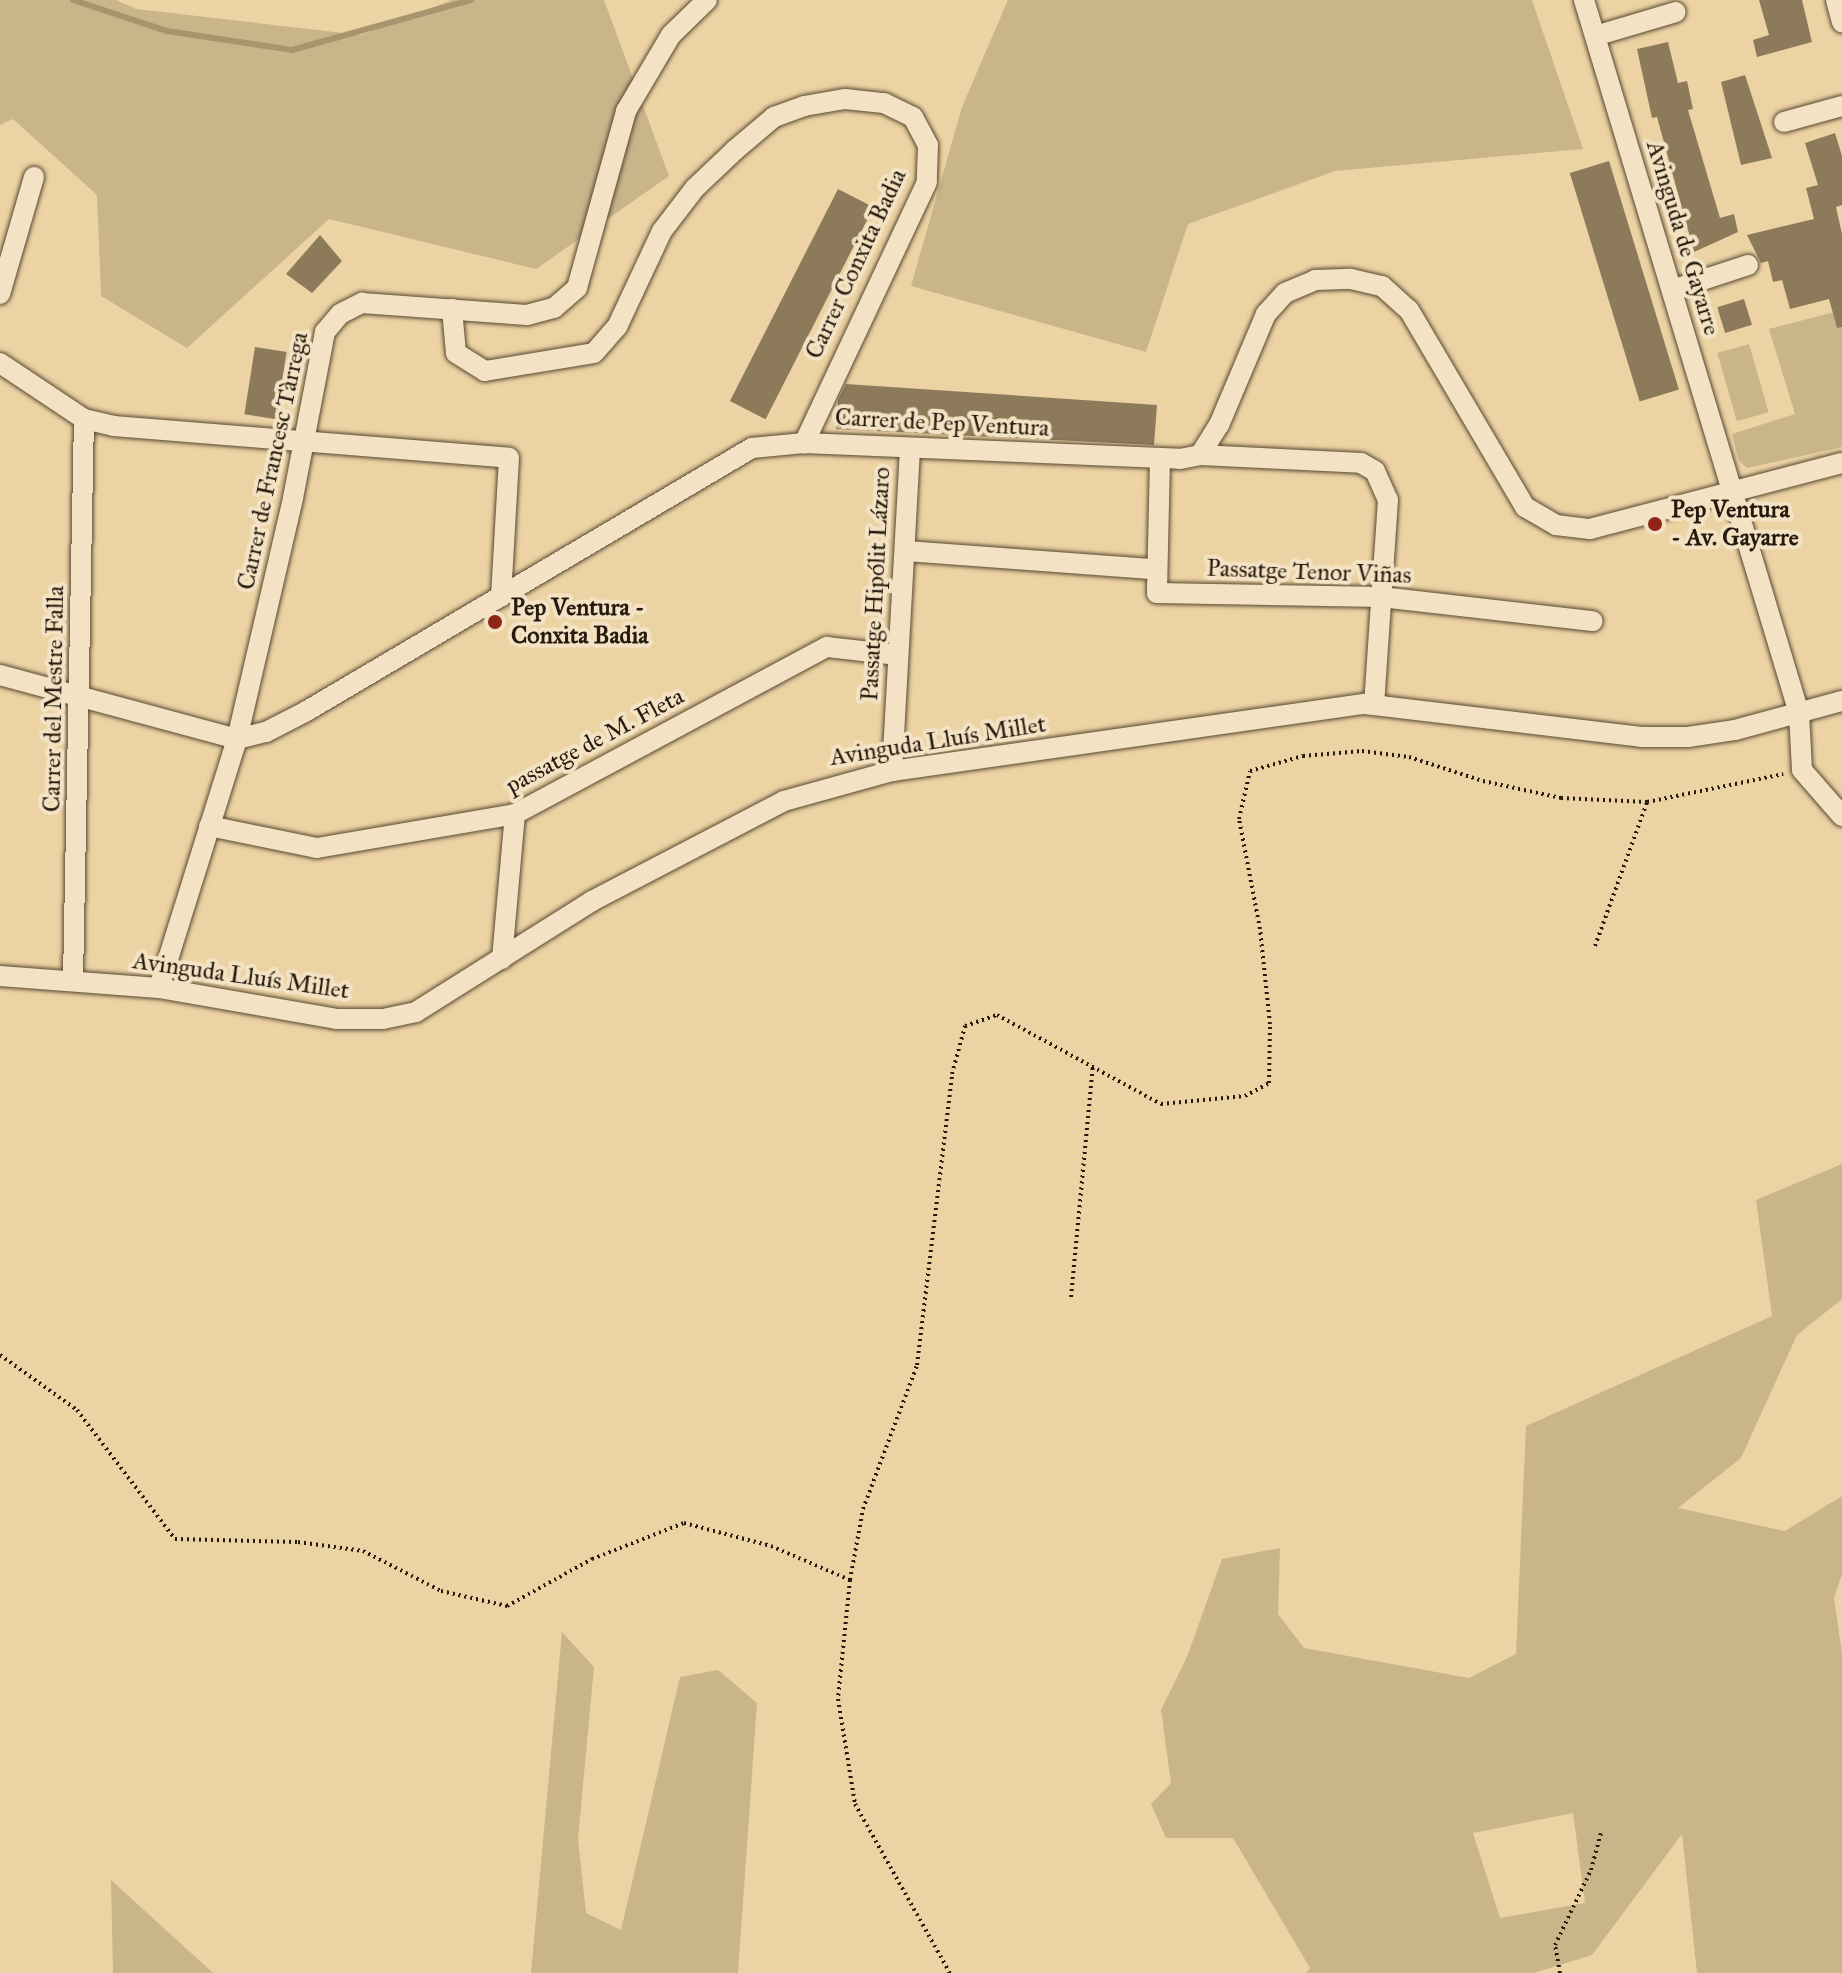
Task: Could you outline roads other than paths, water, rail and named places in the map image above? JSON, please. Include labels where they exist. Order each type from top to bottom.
[{"type":"street","name":"Carrer de Francesc Tàrrega","points":[[159,988],[237,739],[304,441],[325,332],[340,314],[362,303],[527,315],[554,308],[577,288],[626,111],[671,35],[707,0]]},
{"type":"street","name":"Avinguda de Gayarre","points":[[1584,0],[1733,491]]},
{"type":"street","points":[[1836,0],[1842,22]]},
{"type":"street","points":[[1595,36],[1676,12]]},
{"type":"street","name":"Carrer Conxita Badia","points":[[452,309],[456,353],[485,371],[594,353],[617,327],[662,231],[695,188],[735,150],[774,117],[804,106],[845,99],[884,103],[913,117],[928,145],[927,182],[804,443]]},
{"type":"street","points":[[1784,122],[1842,106]]},
{"type":"street","points":[[0,294],[34,177]]},
{"type":"street","points":[[1672,290],[1748,265]]},
{"type":"street","points":[[1200,455],[1275,303],[1285,293],[1315,280],[1351,279],[1382,286],[1409,310],[1525,507],[1556,525],[1590,529],[1842,463]]},
{"type":"street","points":[[0,363],[84,419],[114,426],[509,458],[501,597]]},
{"type":"street","name":"Carrer del Mestre Falla","points":[[73,980],[81,699],[84,419]]},
{"type":"street","name":"Carrer de Pep Ventura","points":[[237,739],[266,732],[305,712],[752,448],[804,443],[1160,459],[1200,455],[1361,463],[1375,471],[1388,500],[1374,705]]},
{"type":"street","name":"Passatge Hipólit Lázaro","points":[[892,771],[910,449]]},
{"type":"street","points":[[906,551],[1154,569],[1160,459]]},
{"type":"street","points":[[1733,491],[1799,713],[1802,770],[1842,816]]},
{"type":"street","name":"Passatge Tenor Viñas","points":[[1154,569],[1157,593],[1381,597],[1593,621]]},
{"type":"street","name":"passatge de M. Fleta","points":[[209,826],[317,848],[515,814],[827,647],[897,655]]},
{"type":"street","points":[[0,675],[237,739]]},
{"type":"street","name":"Avinguda Lluís Millet","points":[[0,976],[159,988],[336,1019],[383,1019],[416,1012],[592,901],[784,801],[892,771],[1294,711],[1374,705],[1641,737],[1735,730],[1842,701]]},
{"type":"street","points":[[502,959],[515,814]]},
{"type":"waterway","points":[[73,0],[167,31],[292,50],[471,0]]},
{"type":"place","name":"Pep Ventura - Av. Gayarre","points":[[1655,524]]},
{"type":"place","name":"Pep Ventura - Conxita Badia","points":[[495,622]]}]
